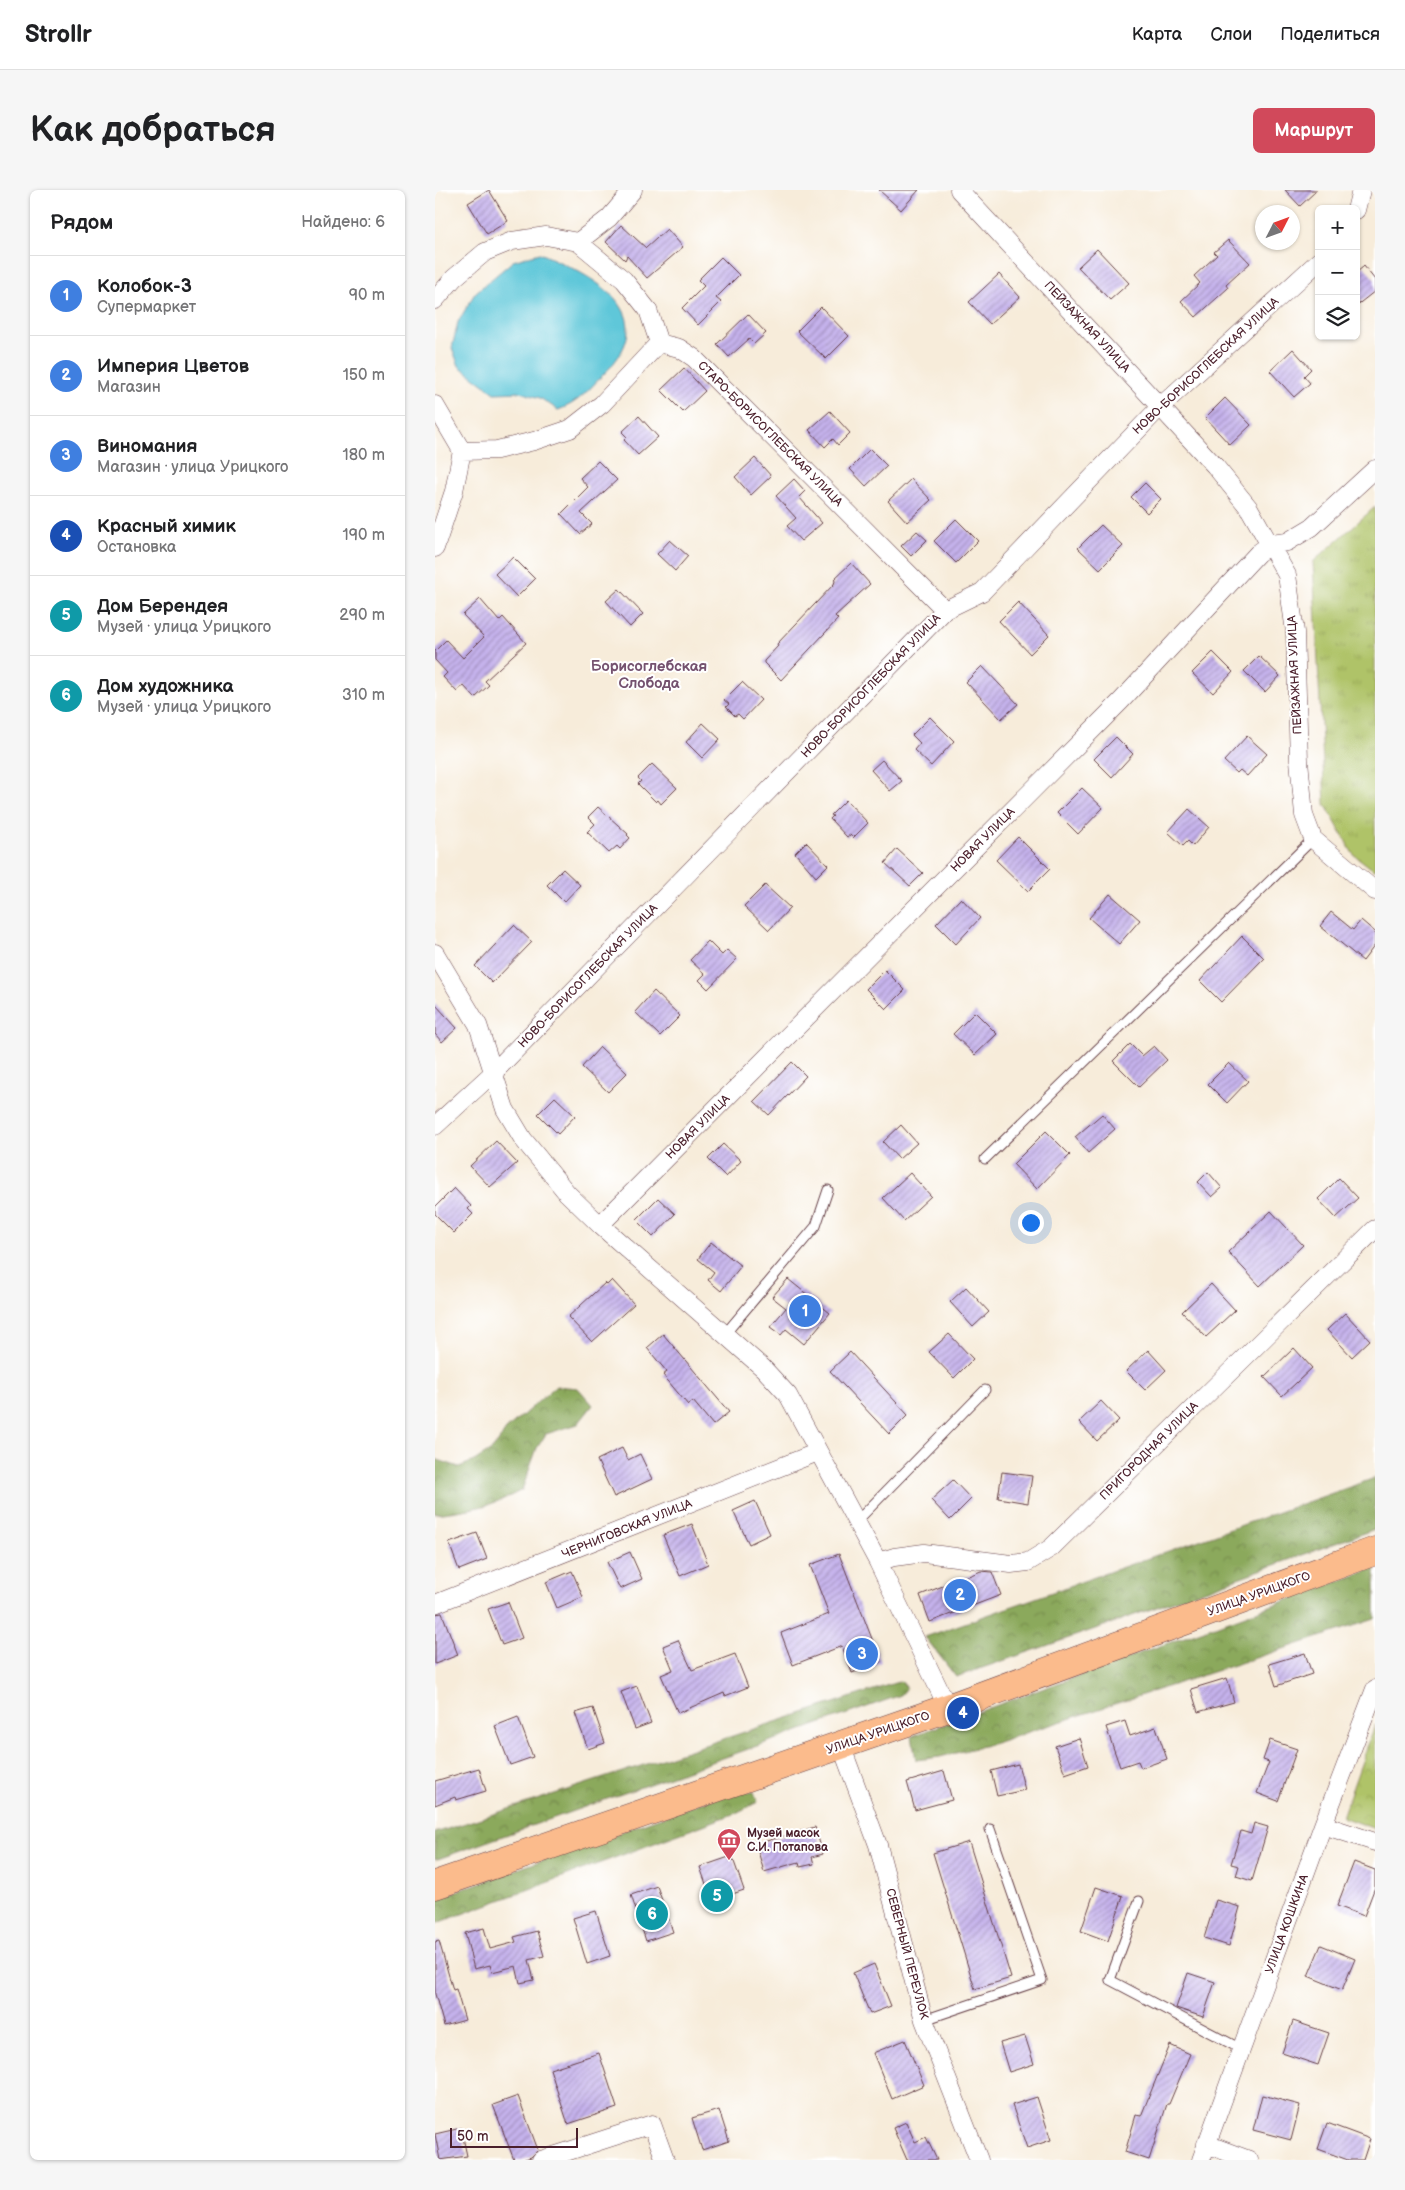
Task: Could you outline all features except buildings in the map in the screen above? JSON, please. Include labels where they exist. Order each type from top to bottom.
[{"type":"main road","name":"УЛИЦА УРИЦКОГО","points":[[435,1885],[948,1708],[1375,1551]]},
{"type":"street","points":[[578,242],[609,218],[633,190]]},
{"type":"street","name":"ПЕЙЗАЖНАЯ УЛИЦА","points":[[959,190],[1215,466],[1249,508],[1271,544],[1287,575],[1295,632],[1299,760],[1304,815],[1313,839],[1375,892]]},
{"type":"street","points":[[1357,205],[1361,190]]},
{"type":"street","points":[[435,300],[454,278],[485,252],[512,241],[546,236],[578,242],[624,280],[648,310],[659,343],[602,404],[570,429],[534,441],[497,450],[462,452]]},
{"type":"street","name":"НОВО-БОРИСОГЛЕБСКАЯ УЛИЦА","points":[[435,1126],[494,1072],[945,610],[982,592],[1161,406],[1315,265]]},
{"type":"street","name":"СТАРО-БОРИСОГЛЕБСКАЯ УЛИЦА","points":[[659,343],[679,348],[695,358],[945,610]]},
{"type":"street","points":[[435,404],[462,452],[454,491],[435,548]]},
{"type":"street","name":"НОВАЯ УЛИЦА","points":[[600,1225],[1114,708],[1258,553],[1271,544],[1287,542],[1312,527],[1375,469]]},
{"type":"street","points":[[435,953],[478,1026],[505,1109],[523,1139],[567,1193],[600,1225],[763,1368],[788,1395],[878,1562],[948,1708]]},
{"type":"street","name":"ПРИГОРОДНАЯ УЛИЦА","points":[[878,1562],[894,1557],[924,1553],[1011,1564],[1028,1562],[1051,1548],[1375,1229]]},
{"type":"street","name":"ЧЕРНИГОВСКАЯ УЛИЦА","points":[[435,1604],[818,1452]]},
{"type":"street","name":"УЛИЦА КОШКИНА","points":[[1204,2152],[1323,1825],[1375,1689]]},
{"type":"street","name":"СЕВЕРНЫЙ ПЕРЕУЛОК","points":[[841,1745],[878,1845],[924,2020],[979,2160]]},
{"type":"street","points":[[1323,1825],[1375,1842]]},
{"type":"street","points":[[541,2160],[652,2124],[665,2160]]},
{"type":"street","points":[[1204,2152],[1249,2160]]},
{"type":"lane","points":[[985,1159],[1313,839]]},
{"type":"lane","points":[[725,1334],[816,1226],[828,1190]]},
{"type":"lane","points":[[857,1521],[985,1390]]},
{"type":"lane","points":[[924,2020],[1042,1980],[990,1829]]},
{"type":"lane","points":[[1139,1900],[1109,1980],[1241,2049]]},
{"type":"green space","points":[[1375,507],[1375,871],[1353,854],[1325,804],[1313,562]]},
{"type":"green space","points":[[556,1386],[578,1388],[593,1405],[578,1424],[546,1434],[537,1448],[522,1490],[500,1501],[470,1509],[435,1514],[435,1459],[459,1467],[474,1461],[493,1449],[506,1430]]},
{"type":"green space","points":[[1375,1478],[1375,1529],[1104,1626],[956,1677],[925,1637]]},
{"type":"green space","points":[[1375,1568],[1375,1619],[995,1743],[940,1757],[916,1760],[912,1736]]},
{"type":"green space","points":[[901,1681],[907,1688],[901,1695],[435,1860],[435,1833]]},
{"type":"green space","points":[[1375,1725],[1375,1829],[1342,1817]]},
{"type":"green space","points":[[736,1790],[754,1792],[758,1802],[736,1813],[435,1924],[435,1899]]},
{"type":"water","points":[[540,253],[582,273],[616,299],[625,315],[628,333],[621,353],[603,375],[578,400],[558,410],[540,398],[520,392],[495,393],[459,366],[452,348],[458,322],[475,293],[513,261]]},
{"type":"place","name":"Колобок-3","points":[[805,1311]]},
{"type":"place","name":"Империя Цветов","points":[[960,1595]]},
{"type":"place","name":"Виномания","points":[[862,1654]]},
{"type":"place","name":"Красный химик","points":[[963,1713]]},
{"type":"place","name":"Музей масок С.И. Потапова","points":[[729,1861]]},
{"type":"place","name":"Дом Берендея","points":[[717,1896]]},
{"type":"place","name":"Дом художника","points":[[652,1914]]},
{"type":"district","name":"Борисоглебская Слобода","points":[[649,674]]}]
